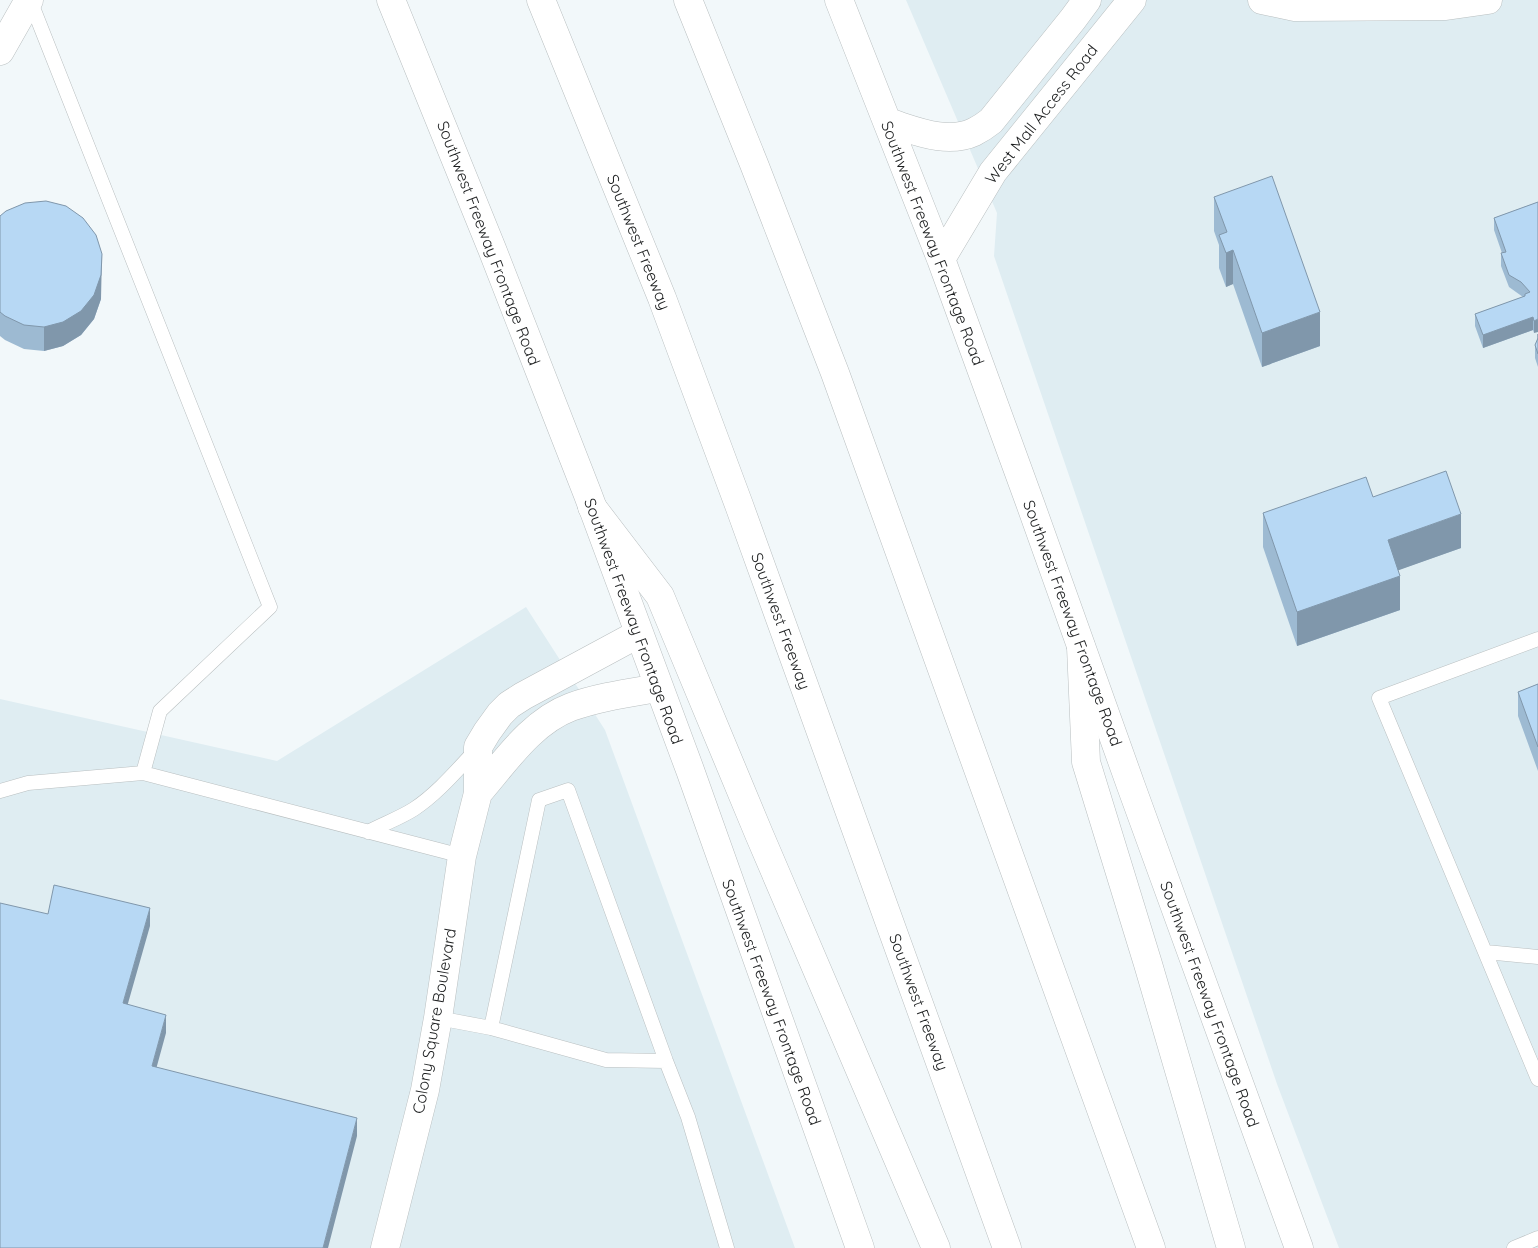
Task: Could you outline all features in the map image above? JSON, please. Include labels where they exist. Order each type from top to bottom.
[{"type":"main road","points":[[0,51],[30,0]]},
{"type":"main road","name":"Southwest Freeway Frontage Road","points":[[391,0],[492,248],[592,507],[690,770],[860,1248]]},
{"type":"main road","name":"Southwest Freeway","points":[[541,0],[662,298],[739,504],[1007,1248]]},
{"type":"main road","points":[[688,0],[754,164],[834,373],[1151,1248]]},
{"type":"main road","name":"Southwest Freeway Frontage Road","points":[[839,0],[941,259],[1299,1248]]},
{"type":"main road","name":"West Mall Access Road","points":[[887,122],[934,136],[954,137],[974,132],[991,121],[1087,0]]},
{"type":"main road","name":"West Mall Access Road","points":[[941,259],[993,172],[1132,0]]},
{"type":"main road","points":[[1262,0],[1296,7],[1446,6],[1488,0]]},
{"type":"main road","points":[[592,507],[660,596],[936,1248]]},
{"type":"main road","points":[[478,747],[492,725],[509,705],[638,634]]},
{"type":"main road","points":[[1081,647],[1086,762],[1148,964],[1231,1248]]},
{"type":"main road","name":"Colony Square Boulevard","points":[[478,793],[525,739],[546,721],[570,708],[615,695],[658,688]]},
{"type":"main road","name":"Colony Square Boulevard","points":[[385,1248],[424,1090],[438,1018],[462,856],[478,793],[478,747]]},
{"type":"lane","points":[[30,0],[270,607],[160,711],[143,773]]},
{"type":"lane","points":[[1537,1076],[1379,698],[1538,638]]},
{"type":"lane","points":[[368,832],[412,810],[425,801],[450,778],[478,747]]},
{"type":"lane","points":[[0,790],[28,783],[143,773],[462,856]]},
{"type":"lane","points":[[491,1028],[539,800],[568,790],[688,1117],[727,1248]]},
{"type":"lane","points":[[1486,952],[1538,957]]},
{"type":"lane","points":[[438,1018],[491,1028],[606,1060],[666,1061]]},
{"type":"lane","points":[[1514,1248],[1538,1238]]},
{"type":"shaded area","points":[[906,0],[1538,0],[1538,1248],[1339,1248],[1277,1084],[994,256],[997,213]]},
{"type":"shaded area","points":[[526,607],[605,730],[795,1248],[0,1248],[0,699],[277,761]]},
{"type":"building","points":[[1272,176],[1320,312],[1262,333],[1233,250],[1226,253],[1219,235],[1227,232],[1214,197]]},
{"type":"building","points":[[46,201],[66,206],[83,218],[96,235],[102,254],[101,275],[94,295],[81,311],[63,322],[44,327],[24,325],[0,312],[0,216],[6,211],[25,203]]},
{"type":"building","points":[[1538,202],[1538,319],[1534,321],[1533,317],[1483,335],[1475,314],[1525,296],[1525,294],[1530,292],[1521,282],[1509,275],[1501,253],[1506,252],[1494,218]]},
{"type":"building","points":[[1538,338],[1538,354],[1535,345]]},
{"type":"building","points":[[1446,471],[1461,514],[1388,540],[1400,576],[1297,612],[1263,513],[1366,477],[1373,497]]},
{"type":"building","points":[[1538,684],[1538,747],[1518,692]]},
{"type":"building","points":[[54,885],[150,908],[123,1003],[166,1015],[152,1066],[357,1118],[323,1248],[0,1248],[0,903],[48,914]]}]
